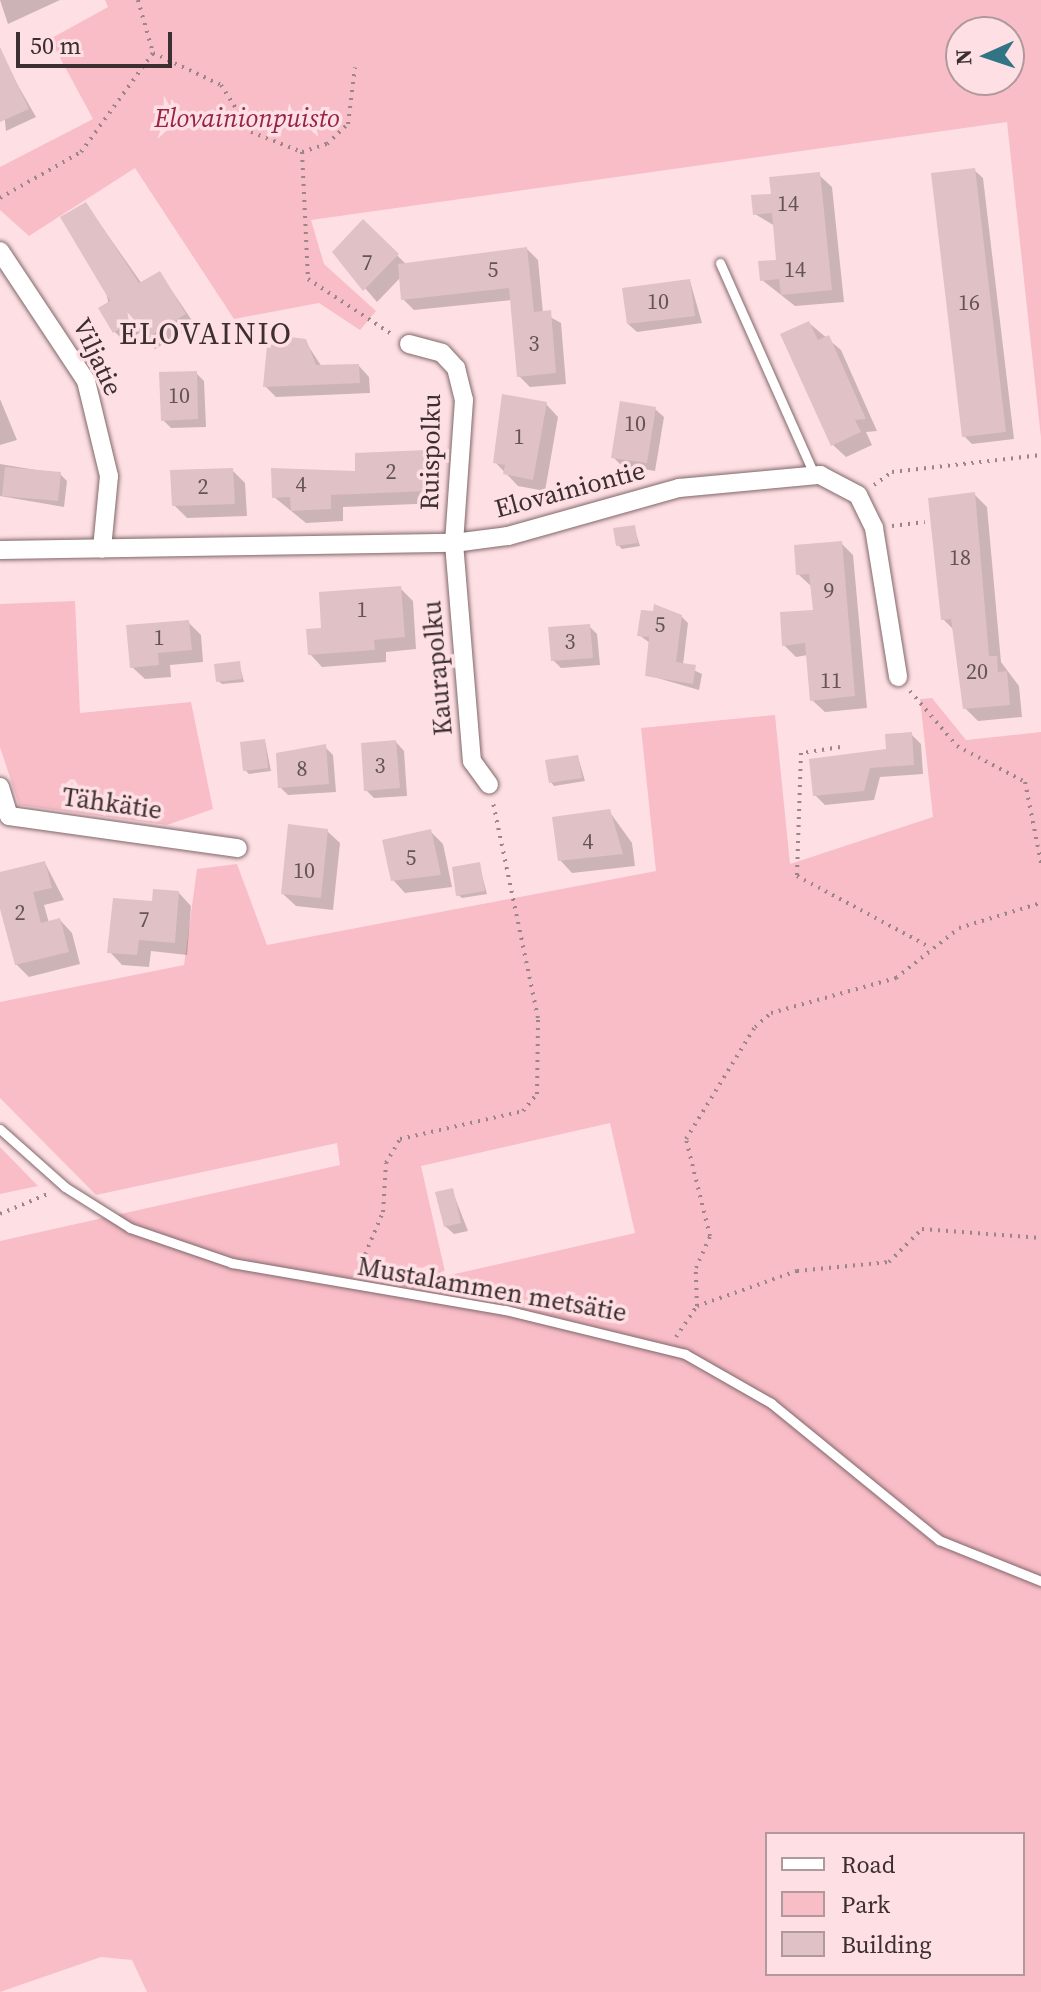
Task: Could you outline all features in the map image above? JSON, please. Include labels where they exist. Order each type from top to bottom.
[{"type":"street","name":"Viljatie","points":[[0,251],[58,329],[90,393],[109,476],[102,549]]},
{"type":"street","name":"Ruispolku","points":[[409,344],[442,353],[456,368],[464,400],[454,543]]},
{"type":"street","name":"Elovainiontie","points":[[0,550],[454,543],[508,536],[679,488],[815,476],[858,495]]},
{"type":"street","points":[[858,495],[874,528],[898,677]]},
{"type":"street","name":"Kaurapolku","points":[[454,543],[472,761],[489,784]]},
{"type":"street","name":"Tähkätie","points":[[0,787],[4,817],[238,848]]},
{"type":"lane","points":[[720,263],[815,476]]},
{"type":"lane","name":"Mustalammen metsätie","points":[[0,1129],[65,1187],[130,1228],[232,1263],[351,1286],[505,1310],[664,1347],[771,1403],[939,1540],[1041,1581]]},
{"type":"path","points":[[138,0],[153,53],[221,85],[262,140],[302,152],[327,144],[348,124],[355,67]]},
{"type":"path","points":[[0,198],[81,152],[153,53]]},
{"type":"path","points":[[302,152],[308,279],[409,344]]},
{"type":"path","points":[[858,495],[892,472],[1041,455]]},
{"type":"path","points":[[874,528],[925,522]]},
{"type":"path","points":[[898,677],[957,746],[1025,782],[1041,863]]},
{"type":"path","points":[[840,747],[801,753],[797,876],[928,946]]},
{"type":"path","points":[[351,1286],[383,1212],[386,1163],[400,1139],[523,1111],[537,1094],[538,1018],[489,784]]},
{"type":"path","points":[[664,1347],[690,1323],[697,1306],[696,1268],[710,1236],[686,1139],[755,1027],[771,1013],[896,978],[928,946],[959,928],[1041,903]]},
{"type":"path","points":[[0,1214],[65,1187]]},
{"type":"path","points":[[697,1306],[797,1271],[889,1262],[922,1229],[965,1226],[1001,1239],[1041,1238]]},
{"type":"green space","name":"Elovainionpuisto","points":[[105,0],[1041,0],[1041,438],[1007,122],[311,220],[324,264],[376,311],[360,330],[319,303],[234,319],[135,168],[29,236],[0,210],[0,167],[93,119],[50,39],[108,7]]},
{"type":"green space","points":[[75,601],[80,713],[191,702],[213,809],[167,825],[19,805],[0,747],[0,604]]},
{"type":"green space","points":[[932,698],[966,740],[1041,732],[1041,1992],[147,1992],[132,1960],[101,1957],[0,1992],[0,1241],[340,1165],[337,1143],[96,1195],[0,1098],[0,1002],[184,965],[197,869],[237,864],[267,945],[656,871],[641,728],[775,715],[790,864],[933,817],[920,699]],"holes":[[[610,1123],[635,1233],[446,1276],[421,1166]]]},
{"type":"green space","points":[[0,1147],[38,1186],[0,1194]]},
{"type":"building","points":[[0,47],[29,109],[0,122]]},
{"type":"building","points":[[975,168],[1006,432],[962,437],[931,173]]},
{"type":"building","points":[[820,172],[832,290],[781,295],[779,279],[760,281],[758,261],[776,260],[772,213],[753,215],[751,195],[771,194],[769,177]]},
{"type":"building","points":[[86,202],[139,283],[160,271],[186,314],[148,337],[132,321],[113,333],[98,308],[110,301],[60,217]]},
{"type":"building","points":[[363,219],[399,254],[363,291],[332,252]]},
{"type":"building","points":[[527,247],[534,312],[551,310],[556,373],[517,377],[509,288],[401,300],[398,264]]},
{"type":"building","points":[[690,279],[695,316],[627,324],[622,288]]},
{"type":"building","points":[[809,321],[818,340],[829,335],[866,419],[855,420],[861,432],[831,446],[780,334]]},
{"type":"building","points":[[282,336],[306,339],[316,365],[359,364],[360,383],[263,387],[267,345],[282,344]]},
{"type":"building","points":[[197,371],[198,419],[161,421],[159,372]]},
{"type":"building","points":[[502,394],[547,402],[533,480],[503,474],[505,465],[493,463]]},
{"type":"building","points":[[620,401],[656,407],[647,463],[611,458]]},
{"type":"building","points":[[427,450],[428,491],[331,495],[331,509],[291,511],[290,497],[272,498],[271,468],[355,471],[355,453]]},
{"type":"building","points":[[5,467],[61,472],[58,501],[2,496]]},
{"type":"building","points":[[233,468],[235,504],[172,506],[170,470]]},
{"type":"building","points":[[975,492],[989,656],[997,656],[998,672],[1007,671],[1010,705],[963,709],[951,619],[941,620],[928,498]]},
{"type":"building","points":[[635,525],[638,543],[616,546],[613,528]]},
{"type":"building","points":[[842,541],[855,696],[810,701],[805,643],[782,646],[780,612],[813,610],[809,574],[796,575],[794,545]]},
{"type":"building","points":[[401,586],[405,637],[374,640],[375,650],[308,655],[306,629],[321,628],[319,592]]},
{"type":"building","points":[[654,604],[682,615],[676,662],[696,665],[693,684],[645,676],[649,637],[637,636],[641,610],[653,611]]},
{"type":"building","points":[[189,620],[192,650],[158,653],[159,665],[130,668],[126,625]]},
{"type":"building","points":[[590,624],[593,658],[551,661],[548,627]]},
{"type":"building","points":[[240,661],[242,679],[216,682],[214,664]]},
{"type":"building","points":[[912,732],[914,765],[870,768],[864,791],[813,796],[809,759],[886,749],[885,734]]},
{"type":"building","points":[[265,739],[268,768],[243,771],[240,742]]},
{"type":"building","points":[[396,740],[400,788],[364,791],[361,743]]},
{"type":"building","points":[[326,744],[329,784],[278,788],[276,753]]},
{"type":"building","points":[[578,755],[582,778],[549,783],[545,760]]},
{"type":"building","points":[[610,809],[623,854],[558,861],[552,817]]},
{"type":"building","points":[[288,824],[328,829],[321,898],[281,894]]},
{"type":"building","points":[[431,829],[441,875],[391,881],[382,840]]},
{"type":"building","points":[[45,861],[52,888],[33,892],[41,923],[60,918],[69,952],[15,965],[0,909],[0,872]]},
{"type":"building","points":[[480,862],[485,891],[456,896],[452,867]]},
{"type":"building","points":[[153,889],[179,891],[175,943],[139,940],[137,955],[107,953],[113,898],[152,901]]},
{"type":"building","points":[[453,1188],[461,1223],[444,1227],[435,1192]]},
{"type":"district","name":"ELOVAINIO","points":[[206,334]]}]
